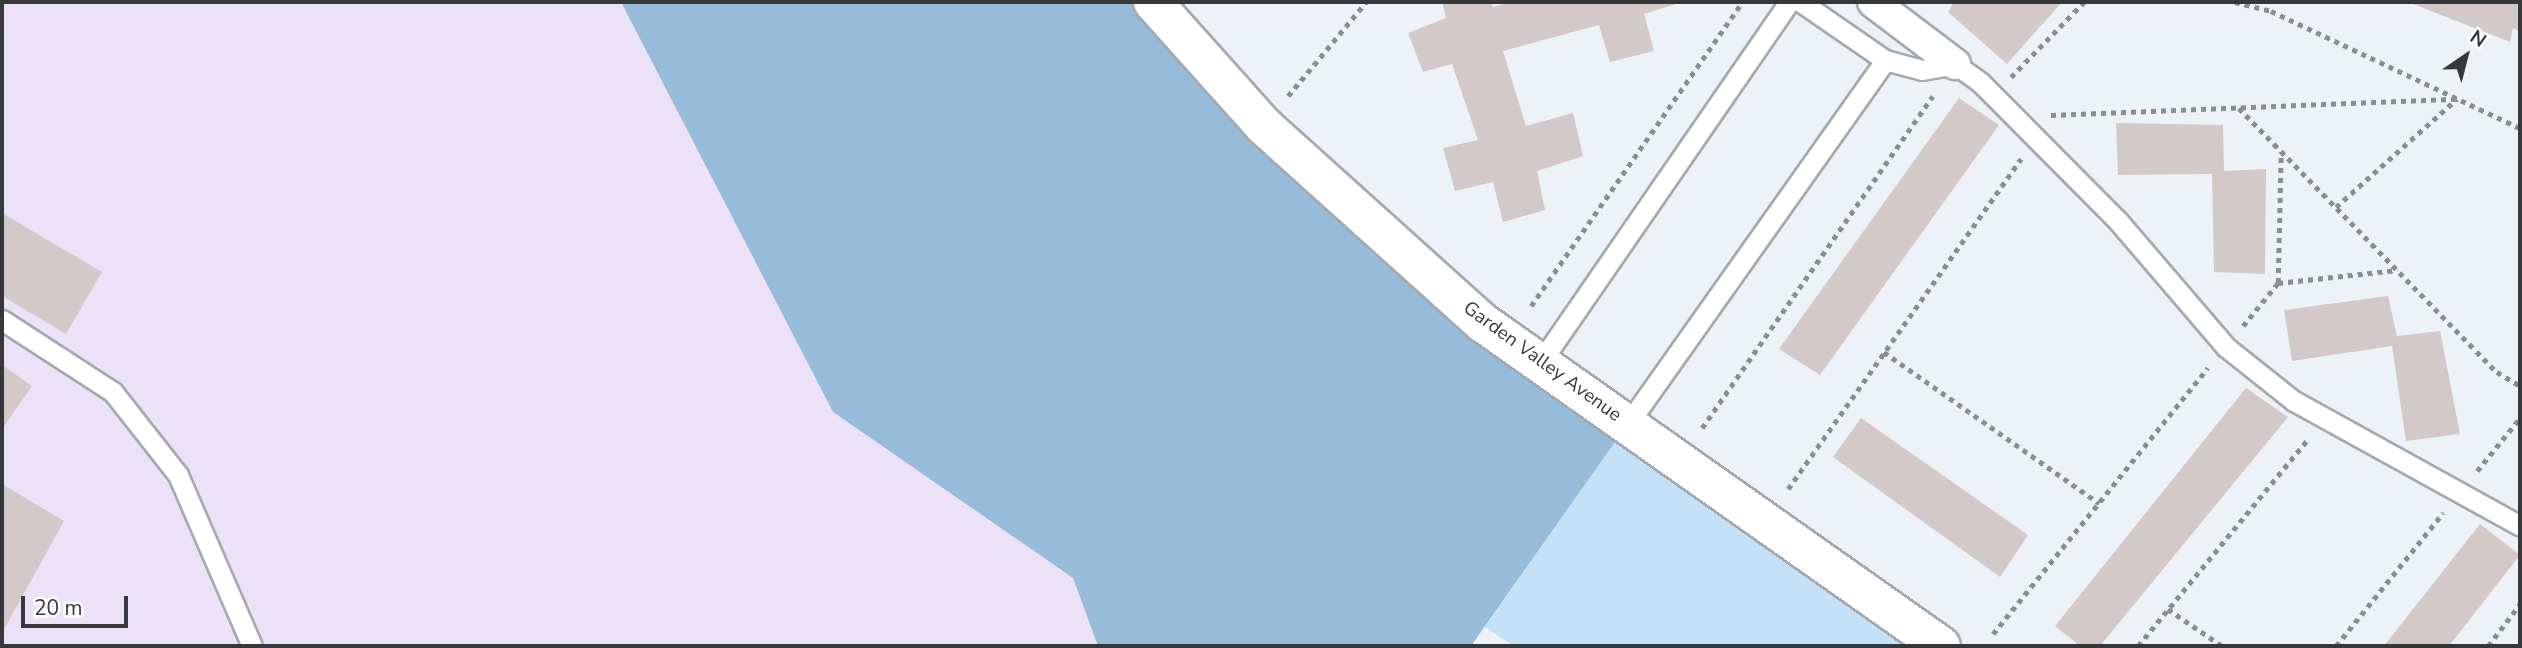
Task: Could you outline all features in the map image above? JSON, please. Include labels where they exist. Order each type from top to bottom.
[{"type":"street","name":"Garden Valley Avenue","points":[[1153,2],[1264,126],[1483,323],[1941,646]]},
{"type":"street","points":[[1873,2],[1955,64]]},
{"type":"lane","points":[[1540,363],[1789,2]]},
{"type":"lane","points":[[1801,2],[1885,60],[1922,71],[1955,64],[1993,95],[2118,221],[2226,346],[2294,401],[2520,526]]},
{"type":"lane","points":[[1627,425],[1885,60]]},
{"type":"lane","points":[[2,320],[113,392],[178,475],[252,646]]},
{"type":"path","points":[[1288,96],[1366,2]]},
{"type":"path","points":[[1531,306],[1742,2]]},
{"type":"path","points":[[1993,95],[2084,2]]},
{"type":"path","points":[[2235,2],[2271,11],[2520,128]]},
{"type":"path","points":[[1702,428],[1955,64]]},
{"type":"path","points":[[2015,117],[2458,99]]},
{"type":"path","points":[[2336,208],[2458,99]]},
{"type":"path","points":[[2238,108],[2497,372],[2520,386]]},
{"type":"path","points":[[1788,489],[2035,138]]},
{"type":"path","points":[[1993,634],[2278,283],[2281,151]]},
{"type":"path","points":[[2278,283],[2397,270]]},
{"type":"path","points":[[1884,352],[2099,503]]},
{"type":"path","points":[[2138,646],[2325,418]]},
{"type":"path","points":[[2336,646],[2520,418]]},
{"type":"path","points":[[2488,646],[2520,604]]},
{"type":"path","points":[[2168,609],[2222,646]]},
{"type":"shaded area","points":[[2,2],[621,2],[833,412],[1073,578],[1098,646],[2,646]]},
{"type":"shaded area","points":[[621,2],[1153,2],[1264,126],[1627,425],[1471,646],[1098,646],[1073,578],[833,412]]},
{"type":"shaded area","points":[[1627,425],[1941,646],[1514,646],[1485,627]]},
{"type":"building","points":[[1442,2],[1491,2],[1493,7],[1510,2],[1683,2],[1644,14],[1654,51],[1610,62],[1599,25],[1503,51],[1526,126],[1573,113],[1583,156],[1537,171],[1545,210],[1503,222],[1493,182],[1455,191],[1443,148],[1478,140],[1452,64],[1423,72],[1408,33],[1446,18]]},
{"type":"building","points":[[1954,2],[2062,2],[2007,64],[1948,12]]},
{"type":"building","points":[[2408,2],[2520,2],[2520,32],[2513,28],[2510,42]]},
{"type":"building","points":[[1959,98],[1999,125],[1820,375],[1779,349]]},
{"type":"building","points":[[2116,123],[2223,125],[2224,171],[2266,169],[2265,274],[2214,272],[2212,174],[2118,175]]},
{"type":"building","points":[[2,213],[102,272],[66,334],[2,296]]},
{"type":"building","points":[[2388,296],[2397,336],[2440,331],[2460,434],[2406,441],[2392,346],[2292,361],[2284,310]]},
{"type":"building","points":[[2,365],[32,386],[2,429]]},
{"type":"building","points":[[2246,388],[2288,417],[2100,646],[2080,646],[2055,626]]},
{"type":"building","points":[[1861,418],[2028,535],[2000,577],[1833,457]]},
{"type":"building","points":[[2,484],[64,521],[2,633]]},
{"type":"building","points":[[2480,524],[2520,555],[2449,646],[2384,646]]}]
